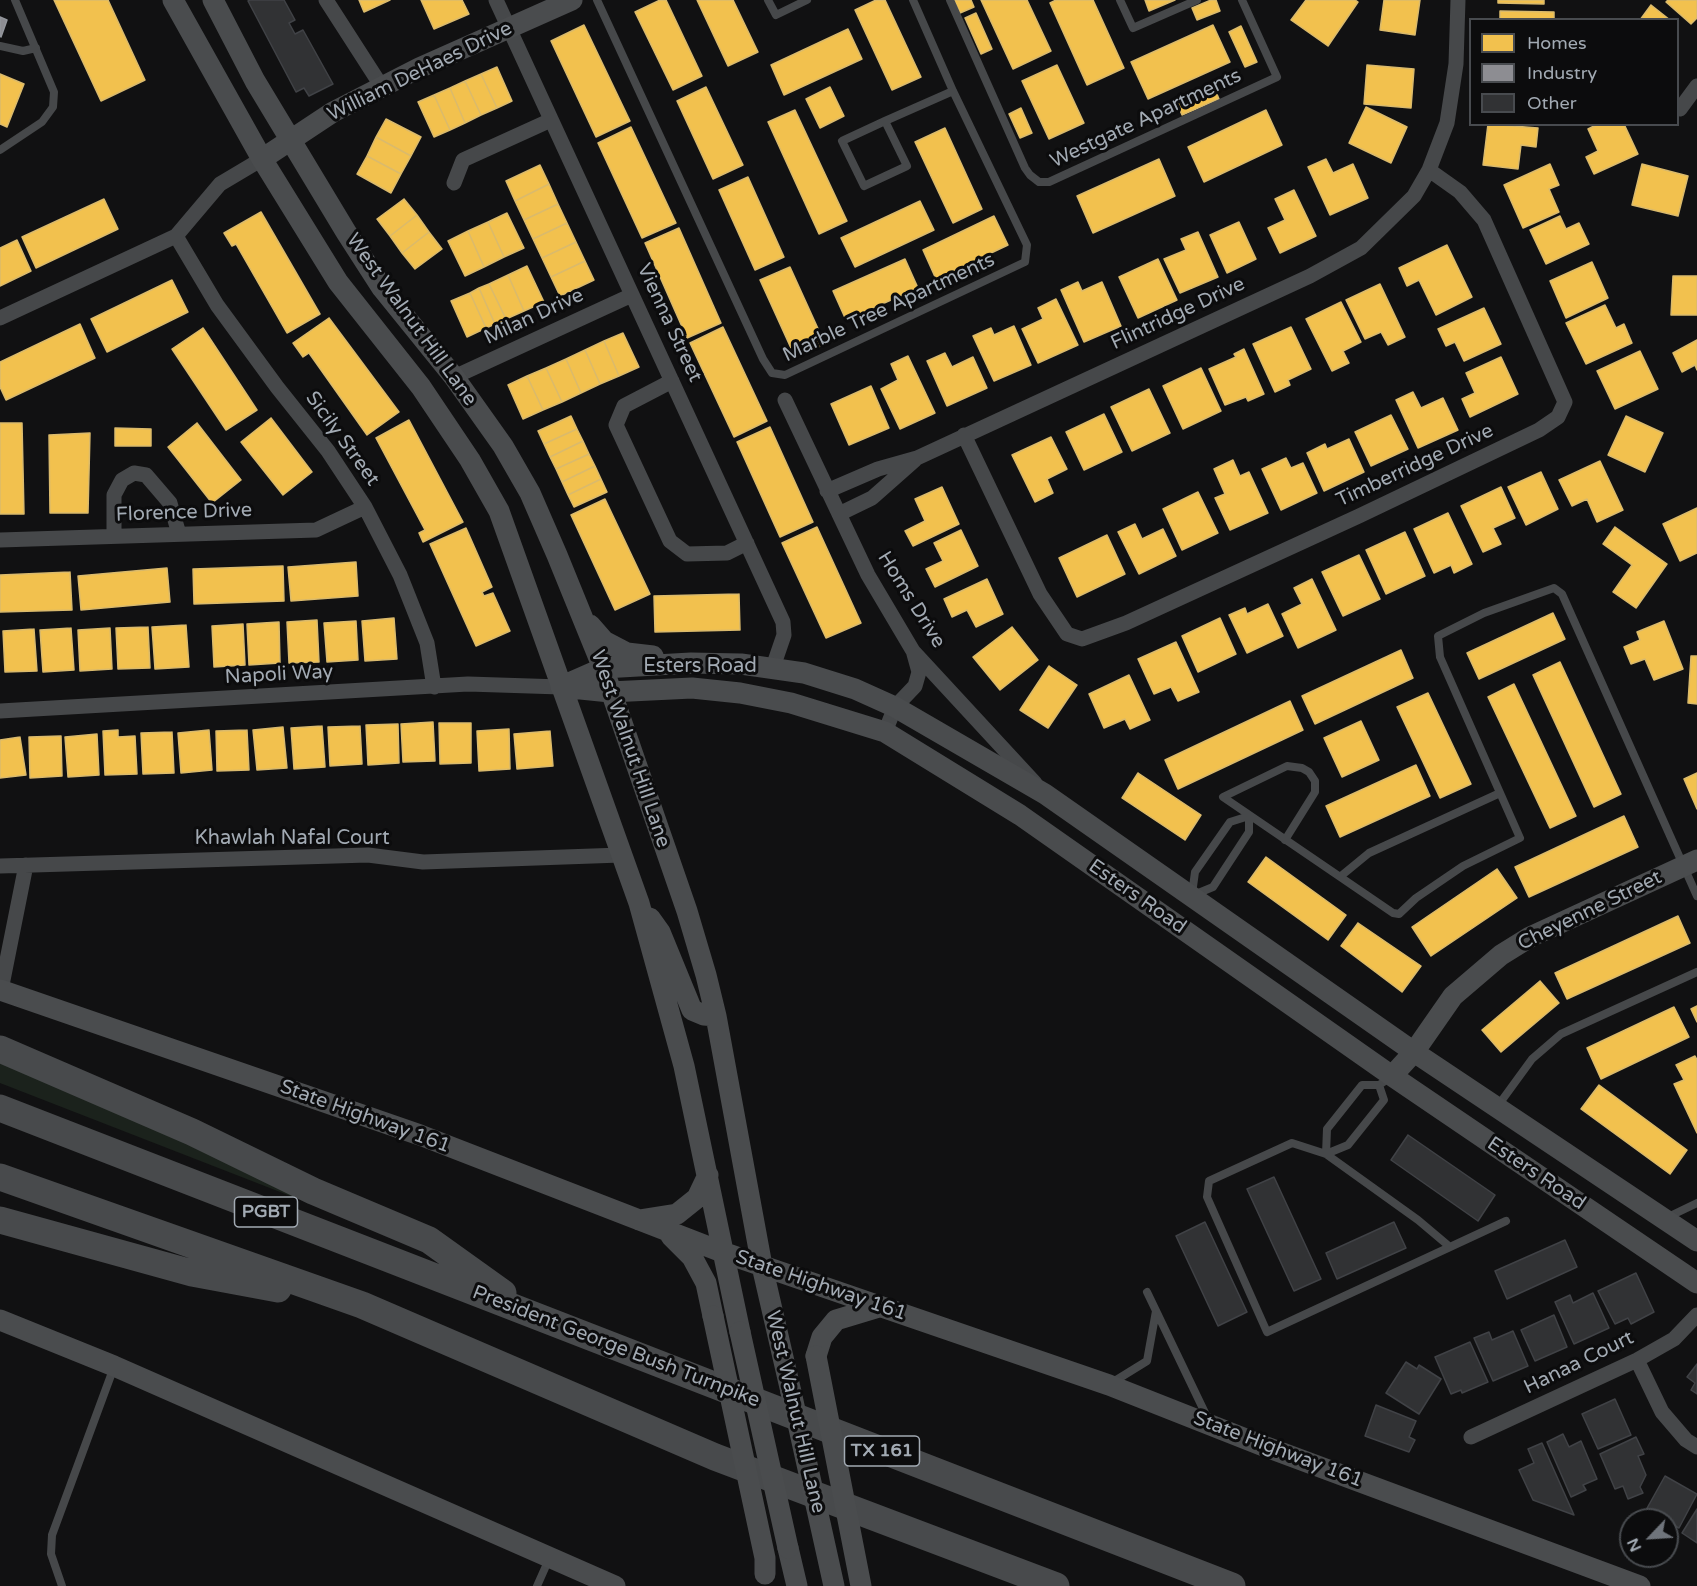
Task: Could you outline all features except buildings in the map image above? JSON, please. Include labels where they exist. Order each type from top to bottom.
[{"type":"highway","points":[[0,1048],[192,1132],[313,1191],[429,1240],[533,1315]]},
{"type":"highway","name":"President George Bush Turnpike","points":[[0,1108],[1232,1586]]},
{"type":"highway","points":[[0,1177],[362,1305],[715,1456],[1056,1586]]},
{"type":"highway","points":[[0,1220],[192,1273],[362,1305]]},
{"type":"main road","name":"West Walnut Hill Lane","points":[[173,0],[262,159],[338,282],[421,387],[470,460],[493,501],[519,566],[639,903],[684,1066],[722,1252],[797,1586]]},
{"type":"main road","name":"West Walnut Hill Lane","points":[[213,0],[255,81],[382,288],[454,377],[503,446],[530,493],[603,668],[687,911],[716,1016],[762,1266],[834,1586]]},
{"type":"main road","name":"William DeHaes Drive","points":[[262,159],[333,112],[382,87],[572,0]]},
{"type":"main road","points":[[582,616],[604,640],[627,653],[688,657],[725,664]]},
{"type":"main road","name":"Esters Road","points":[[561,687],[603,668],[725,664],[773,667],[804,673],[855,689],[895,707],[1045,794],[1414,1052],[1697,1241]]},
{"type":"main road","name":"Esters Road","points":[[561,687],[610,692],[692,688],[740,693],[791,703],[885,732],[1020,815],[1174,922],[1386,1080],[1697,1283]]},
{"type":"main road","name":"Cheyenne Street","points":[[1386,1080],[1414,1052],[1453,996],[1501,955],[1530,937],[1690,863]]},
{"type":"main road","points":[[1174,922],[1191,896]]},
{"type":"main road","points":[[639,903],[660,932],[692,1010],[704,1015],[716,1016]]},
{"type":"main road","name":"State Highway 161","points":[[0,990],[420,1135],[722,1252],[1109,1385],[1272,1449],[1640,1586]]},
{"type":"main road","points":[[638,1220],[677,1214],[697,1198],[708,1175]]},
{"type":"main road","points":[[667,1231],[692,1257],[706,1283],[765,1558],[763,1580]]},
{"type":"main road","points":[[861,1586],[816,1356],[822,1336],[836,1320],[879,1307]]},
{"type":"main road","points":[[0,1320],[114,1366],[549,1559],[615,1586]]},
{"type":"street","points":[[326,0],[382,87]]},
{"type":"street","name":"Vienna Street","points":[[496,0],[783,622],[784,635],[773,667]]},
{"type":"street","points":[[1429,170],[1447,123],[1456,64],[1458,0]]},
{"type":"street","points":[[1680,109],[1697,86]]},
{"type":"street","points":[[454,183],[463,160],[551,120]]},
{"type":"street","name":"William DeHaes Drive","points":[[0,318],[176,236],[220,184],[262,159]]},
{"type":"street","name":"Timberridge Drive","points":[[964,435],[1040,594],[1067,634],[1082,639],[1126,623],[1539,430],[1558,417],[1565,402],[1484,220],[1460,192],[1429,170]]},
{"type":"street","name":"Flintridge Drive","points":[[827,491],[878,469],[917,458],[1310,276],[1360,248],[1414,196],[1429,170]]},
{"type":"street","name":"Sicily Street","points":[[176,236],[217,304],[277,387],[328,451],[365,507],[400,575],[427,643],[434,687]]},
{"type":"street","name":"Milan Drive","points":[[454,377],[632,295]]},
{"type":"street","points":[[672,381],[624,406],[616,424],[670,541],[687,554],[727,553],[747,543]]},
{"type":"street","name":"Homs Drive","points":[[785,400],[868,575],[913,651],[1045,794]]},
{"type":"street","name":"Flintridge Drive","points":[[839,514],[872,498],[917,458]]},
{"type":"street","points":[[114,536],[114,495],[122,480],[134,473],[146,475],[170,503],[179,534]]},
{"type":"street","name":"Florence Drive","points":[[0,540],[316,530],[365,507]]},
{"type":"street","points":[[885,732],[895,707],[915,686],[919,672],[913,651]]},
{"type":"street","name":"Napoli Way","points":[[0,711],[468,684],[561,687]]},
{"type":"street","name":"Khawlah Nafal Court","points":[[0,866],[368,855],[423,862],[621,855]]},
{"type":"street","points":[[0,990],[26,865]]},
{"type":"street","name":"Hanaa Court","points":[[1471,1437],[1637,1360],[1674,1340],[1697,1315]]},
{"type":"street","points":[[1637,1360],[1662,1413],[1686,1440],[1697,1447]]},
{"type":"lane","points":[[0,150],[42,122],[53,106],[54,92],[15,0]]},
{"type":"lane","name":"Marble Tree Apartments","points":[[597,0],[763,359],[772,373],[778,375],[785,375],[1025,262],[1027,245],[953,91],[913,0]]},
{"type":"lane","points":[[768,0],[776,15],[807,0]]},
{"type":"lane","name":"Westgate Apartments","points":[[950,0],[1025,168],[1039,182],[1049,182],[1277,77],[1242,0]]},
{"type":"lane","points":[[1120,0],[1133,28],[1197,0]]},
{"type":"lane","points":[[0,46],[23,51],[36,48]]},
{"type":"lane","points":[[885,121],[907,166],[864,186],[842,141],[885,121],[953,91]]},
{"type":"lane","points":[[1285,840],[1315,792],[1315,782],[1310,772],[1287,765],[1222,797],[1285,840],[1341,876],[1393,913],[1399,914],[1416,898],[1463,866],[1520,838],[1440,657],[1437,636],[1484,614],[1554,588],[1562,594],[1690,863],[1697,896]]},
{"type":"lane","points":[[1341,876],[1369,853],[1500,793]]},
{"type":"lane","points":[[1191,896],[1213,887],[1249,832],[1249,816]]},
{"type":"lane","points":[[1191,896],[1196,872],[1230,822],[1249,816]]},
{"type":"lane","points":[[1497,1107],[1532,1059],[1561,1034],[1697,972]]},
{"type":"lane","points":[[1386,1080],[1384,1100],[1348,1145],[1326,1154],[1327,1129],[1362,1085],[1386,1080]]},
{"type":"lane","points":[[1450,1247],[1418,1220],[1326,1154],[1292,1143],[1209,1181],[1207,1197],[1267,1332],[1506,1221]]},
{"type":"lane","points":[[1664,1219],[1697,1203]]},
{"type":"lane","points":[[1147,1292],[1209,1423]]},
{"type":"lane","points":[[1109,1385],[1147,1360],[1156,1310]]},
{"type":"lane","points":[[62,1586],[51,1554],[52,1535],[114,1366]]},
{"type":"lane","points":[[537,1586],[549,1559]]},
{"type":"shaded area","points":[[0,1060],[295,1192],[293,1197],[0,1083]]}]
